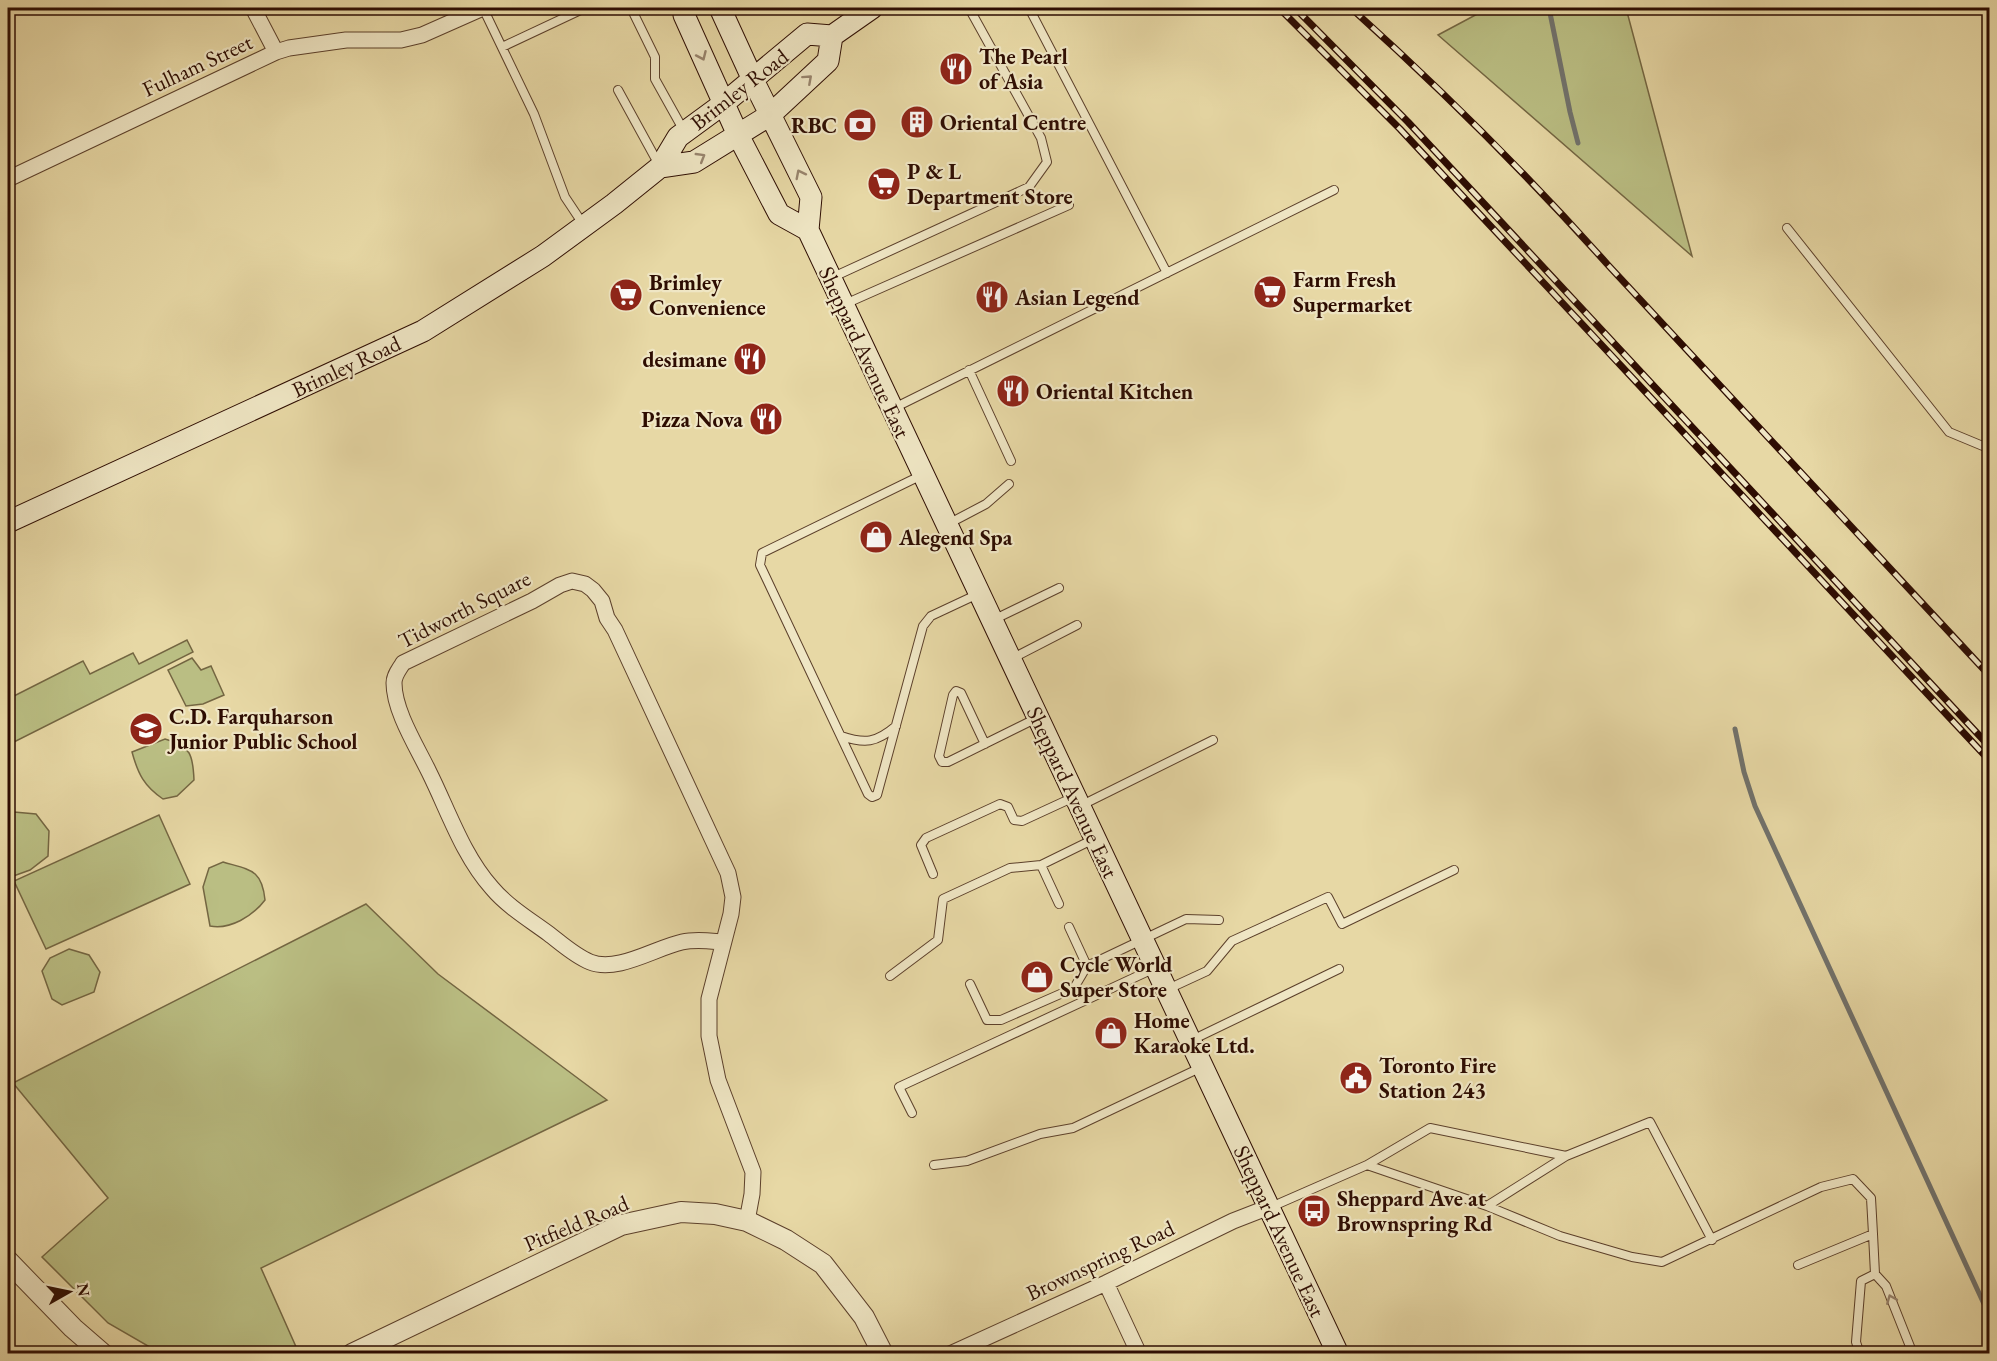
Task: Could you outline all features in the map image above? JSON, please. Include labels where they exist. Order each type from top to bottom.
[{"type":"main road","points":[[686,8],[684,15],[723,104],[778,214],[808,230]]},
{"type":"main road","name":"Sheppard Avenue East","points":[[720,8],[811,197],[808,230],[830,279],[1338,1353]]},
{"type":"main road","points":[[831,36],[863,10]]},
{"type":"main road","name":"Brimley Road","points":[[8,522],[423,331],[543,256],[584,226],[660,167],[678,137],[723,104],[807,34],[831,36],[828,61],[770,115],[694,162],[660,167]]},
{"type":"street","points":[[253,8],[276,52]]},
{"type":"street","name":"Fulham Street","points":[[8,179],[276,52],[346,40],[401,40],[422,34],[483,8]]},
{"type":"street","name":"Tidworth Square","points":[[723,942],[695,940],[684,942],[636,958],[602,965],[590,962],[573,952],[511,906],[492,888],[468,853],[400,711],[394,682],[395,675],[404,663],[572,580],[585,584],[602,601],[607,618],[615,630],[728,873],[734,897],[723,942],[709,999],[709,1036],[718,1080],[753,1172],[747,1221]]},
{"type":"street","name":"Brownspring Road","points":[[950,1353],[1106,1283],[1233,1221],[1269,1207]]},
{"type":"street","name":"Pitfield Road","points":[[352,1353],[621,1225],[681,1212],[715,1214],[747,1221],[786,1240],[823,1264],[864,1317],[883,1353]]},
{"type":"street","points":[[12,1273],[103,1353]]},
{"type":"street","points":[[1106,1283],[1139,1353]]},
{"type":"lane","points":[[483,8],[534,114],[565,197],[584,226]]},
{"type":"lane","points":[[502,47],[585,8]]},
{"type":"lane","points":[[631,8],[655,57],[655,79],[685,132]]},
{"type":"lane","points":[[830,279],[1029,187],[1047,162],[1041,138],[969,8]]},
{"type":"lane","points":[[1029,8],[1167,273]]},
{"type":"lane","points":[[618,90],[660,167]]},
{"type":"lane","points":[[892,408],[1334,190]]},
{"type":"lane","points":[[843,304],[1069,205]]},
{"type":"lane","points":[[1786,228],[1949,432],[1989,449]]},
{"type":"lane","points":[[969,370],[1011,461]]},
{"type":"lane","points":[[923,474],[762,553],[760,558],[760,565],[868,794],[872,797],[877,795],[923,626],[931,616],[979,593]]},
{"type":"lane","points":[[947,524],[986,504],[1009,484]]},
{"type":"lane","points":[[992,620],[1059,588]]},
{"type":"lane","points":[[1011,659],[1077,625]]},
{"type":"lane","points":[[985,744],[961,693],[956,692],[953,695],[939,756],[942,762],[948,762],[985,744],[1038,717]]},
{"type":"lane","points":[[841,736],[866,742],[879,739],[896,726]]},
{"type":"lane","points":[[933,874],[921,845],[926,838],[1000,804],[1008,807],[1014,820],[1022,822],[1078,801],[1213,740]]},
{"type":"lane","points":[[890,976],[938,940],[943,899],[1010,868],[1041,865],[1095,838]]},
{"type":"lane","points":[[1041,865],[1059,904]]},
{"type":"lane","points":[[1167,990],[1207,971],[1232,941],[1328,897],[1342,924],[1454,870]]},
{"type":"lane","points":[[970,984],[987,1020],[1001,1020],[1074,988],[1087,966],[1186,920],[1219,920]]},
{"type":"lane","points":[[1069,927],[1087,966]]},
{"type":"lane","points":[[912,1113],[899,1087],[1156,968]]},
{"type":"lane","points":[[1191,1040],[1339,969]]},
{"type":"lane","points":[[934,1166],[967,1161],[1040,1134],[1073,1128],[1203,1066]]},
{"type":"lane","points":[[1487,1206],[1566,1156],[1650,1122],[1712,1240]]},
{"type":"lane","points":[[1269,1207],[1367,1166],[1430,1128],[1566,1156]]},
{"type":"lane","points":[[1367,1166],[1487,1206],[1560,1236],[1632,1257],[1662,1262],[1821,1187],[1853,1179],[1870,1198],[1875,1274],[1886,1286],[1913,1353]]},
{"type":"lane","points":[[1797,1265],[1873,1234]]},
{"type":"lane","points":[[1860,1353],[1856,1342],[1861,1281],[1875,1274]]},
{"type":"green space","points":[[1483,8],[1626,8],[1692,256],[1438,35],[1483,11]]},
{"type":"green space","points":[[187,640],[193,652],[8,745],[8,699],[83,661],[90,674],[133,653],[139,664]]},
{"type":"green space","points":[[192,658],[201,670],[211,666],[224,695],[203,704],[186,706],[168,670]]},
{"type":"green space","points":[[165,739],[180,745],[189,753],[193,764],[194,780],[177,796],[163,799],[143,779],[132,752]]},
{"type":"green space","points":[[14,812],[36,814],[49,831],[48,856],[30,870],[8,878],[8,814]]},
{"type":"green space","points":[[159,815],[190,884],[46,949],[14,881]]},
{"type":"green space","points":[[223,862],[247,869],[258,876],[265,900],[248,916],[233,924],[210,926],[203,887],[209,868]]},
{"type":"green space","points":[[366,904],[438,974],[607,1100],[261,1268],[297,1349],[277,1354],[160,1353],[108,1323],[42,1257],[108,1198],[13,1083]]},
{"type":"green space","points":[[69,949],[89,955],[100,972],[94,992],[62,1005],[52,999],[42,971],[50,958]]},
{"type":"waterway","points":[[1549,8],[1578,143]]},
{"type":"waterway","points":[[1735,729],[1744,772],[1755,806],[1990,1317]]},
{"type":"railway","points":[[1279,8],[1400,129],[1990,761]]},
{"type":"railway","points":[[1295,8],[1408,122],[1990,747]]},
{"type":"railway","points":[[1351,8],[1451,101],[1515,165],[1990,676]]},
{"type":"place","name":"The Pearl of Asia","points":[[956,69]]},
{"type":"place","name":"Oriental Centre","points":[[917,122]]},
{"type":"place","name":"RBC","points":[[860,125]]},
{"type":"place","name":"P & L Department Store","points":[[884,184]]},
{"type":"place","name":"Farm Fresh Supermarket","points":[[1270,292]]},
{"type":"place","name":"Brimley Convenience","points":[[626,295]]},
{"type":"place","name":"Asian Legend","points":[[992,297]]},
{"type":"place","name":"desimane","points":[[750,359]]},
{"type":"place","name":"Oriental Kitchen","points":[[1013,391]]},
{"type":"place","name":"Pizza Nova","points":[[766,419]]},
{"type":"place","name":"Alegend Spa","points":[[876,537]]},
{"type":"place","name":"C.D. Farquharson Junior Public School","points":[[146,729]]},
{"type":"place","name":"Cycle World Super Store","points":[[1037,977]]},
{"type":"place","name":"Home Karaoke Ltd.","points":[[1111,1033]]},
{"type":"place","name":"Toronto Fire Station 243","points":[[1356,1078]]},
{"type":"place","name":"Sheppard Ave at Brownspring Rd","points":[[1314,1211]]}]
